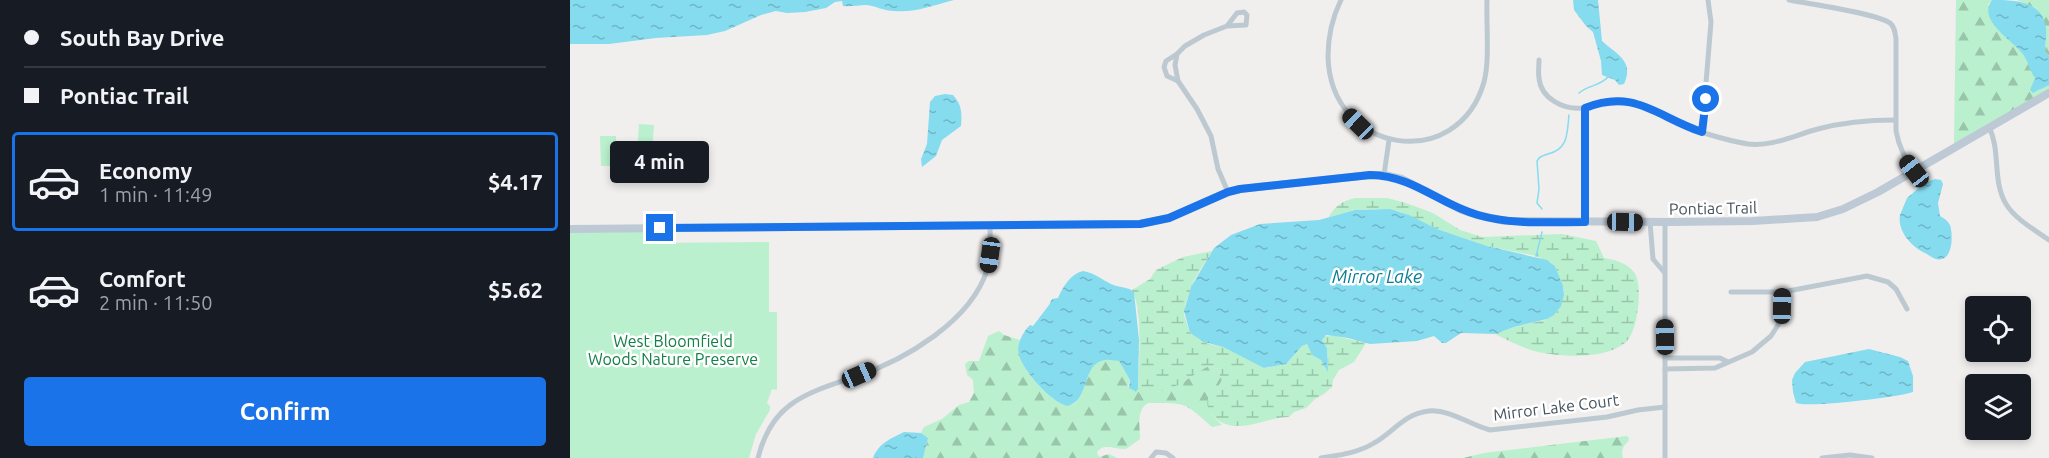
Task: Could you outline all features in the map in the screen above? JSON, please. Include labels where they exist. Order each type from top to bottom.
[{"type":"main road","name":"Pontiac Trail","points":[[570,229],[1119,225],[1155,222],[1184,213],[1228,192],[1251,187],[1370,175],[1402,179],[1462,210],[1489,218],[1522,222],[1753,221],[1817,217],[1843,209],[2049,93]]},
{"type":"street","points":[[1341,0],[1332,23],[1328,45],[1331,84],[1338,100],[1348,115],[1372,134],[1389,140],[1415,142],[1429,139],[1453,127],[1471,108],[1484,81],[1487,0]]},
{"type":"street","points":[[1702,132],[1711,22],[1708,0]]},
{"type":"street","points":[[1790,0],[1878,18],[1892,24],[1896,39],[1895,120],[1898,145],[1914,171]]},
{"type":"street","points":[[1178,81],[1167,76],[1164,68],[1166,61],[1192,41],[1227,26]]},
{"type":"street","points":[[1177,54],[1175,69],[1178,81],[1205,124],[1215,152],[1218,169],[1228,192]]},
{"type":"street","points":[[1539,60],[1539,79],[1543,90],[1550,99],[1570,108],[1585,108],[1614,100],[1629,101],[1702,132],[1747,144],[1786,139],[1851,122],[1895,120]]},
{"type":"street","points":[[1585,108],[1585,222]]},
{"type":"street","points":[[1989,127],[1995,138],[1998,180],[2006,204],[2049,240]]},
{"type":"street","points":[[1384,175],[1389,140]]},
{"type":"street","points":[[1650,222],[1653,259],[1664,272]]},
{"type":"street","points":[[1665,222],[1665,458]]},
{"type":"street","points":[[758,458],[767,432],[790,403],[814,390],[859,375],[893,360],[958,317],[969,305],[984,280],[990,255],[990,225]]},
{"type":"street","points":[[1731,292],[1783,292],[1868,276],[1888,282],[1896,288],[1906,309]]},
{"type":"street","points":[[1665,369],[1715,368],[1752,352],[1771,336],[1780,322],[1783,292]]},
{"type":"street","points":[[1665,358],[1720,358],[1728,362]]},
{"type":"street","points":[[1702,358],[1703,368]]},
{"type":"street","name":"Mirror Lake Court","points":[[1321,458],[1337,456],[1366,447],[1381,439],[1400,421],[1429,411],[1444,412],[1490,430],[1607,417],[1665,407]]},
{"type":"street","points":[[1151,458],[1156,452],[1162,452],[1173,458]]},
{"type":"street","points":[[1822,458],[1850,455],[1872,458]]},
{"type":"green space","points":[[1956,0],[1992,0],[1988,5],[2024,55],[2035,78],[2033,83],[2038,88],[2049,85],[2049,90],[1954,144]]},
{"type":"green space","points":[[2017,0],[2049,0],[2049,56],[2045,52],[2046,36],[2035,8]]},
{"type":"green space","points":[[639,124],[654,125],[652,155],[637,154]]},
{"type":"green space","points":[[600,136],[616,136],[616,166],[601,166]]},
{"type":"green space","points":[[1355,198],[1387,198],[1406,203],[1433,213],[1460,230],[1482,237],[1562,234],[1596,241],[1604,258],[1623,263],[1633,271],[1636,277],[1639,295],[1637,317],[1631,335],[1619,347],[1584,356],[1538,352],[1500,337],[1495,334],[1545,320],[1556,313],[1564,290],[1552,263],[1536,256],[1487,246],[1437,229],[1401,212],[1376,209],[1355,210],[1329,217],[1340,204]]},
{"type":"green space","name":"West Bloomfield Woods Nature Preserve","points":[[645,229],[645,243],[769,242],[769,312],[777,312],[777,390],[772,389],[767,403],[770,410],[756,434],[749,458],[570,458],[570,230]]},
{"type":"green space","points":[[1212,251],[1194,280],[1184,315],[1190,333],[1208,344],[1223,347],[1265,368],[1286,364],[1302,346],[1307,344],[1312,355],[1321,360],[1328,371],[1327,348],[1322,340],[1324,336],[1335,336],[1366,343],[1354,362],[1339,370],[1332,387],[1306,408],[1294,412],[1289,417],[1240,426],[1222,422],[1212,414],[1208,406],[1209,396],[1222,380],[1217,369],[1209,366],[1170,388],[1157,392],[1136,392],[1140,338],[1138,310],[1132,290],[1150,279],[1156,270],[1183,257]]},
{"type":"green space","points":[[999,331],[1020,340],[1023,361],[1031,377],[1049,395],[1063,404],[1075,403],[1083,392],[1090,371],[1099,361],[1106,359],[1119,361],[1130,380],[1128,386],[1138,392],[1166,390],[1209,366],[1217,369],[1222,380],[1209,397],[1211,414],[1222,425],[1212,427],[1190,408],[1178,404],[1148,403],[1140,414],[1140,439],[1126,449],[1103,447],[1097,452],[1099,457],[1109,454],[1117,458],[923,458],[928,438],[921,433],[924,427],[942,419],[959,405],[969,402],[974,393],[973,380],[967,375],[965,364],[969,361],[979,361],[988,336]]},
{"type":"green space","points":[[1627,436],[1629,438],[1623,449],[1623,458],[1463,458],[1484,453]]},
{"type":"water","points":[[570,0],[954,0],[909,11],[887,10],[866,5],[843,6],[842,1],[835,2],[826,8],[805,12],[776,11],[725,31],[707,35],[609,44],[570,44]]},
{"type":"water","points":[[1573,0],[1598,0],[1602,41],[1626,64],[1627,76],[1624,84],[1619,85],[1615,80],[1602,75],[1601,61],[1593,32],[1574,10]]},
{"type":"water","points":[[1992,0],[2018,1],[2039,12],[2046,28],[2045,52],[2049,56],[2049,85],[2033,93],[2030,90],[2035,78],[2022,53],[1992,22],[1989,7]]},
{"type":"water","points":[[953,95],[960,106],[961,126],[942,140],[936,156],[922,167],[921,159],[927,144],[930,102],[935,96]]},
{"type":"water","points":[[1935,179],[1941,180],[1943,184],[1938,203],[1940,216],[1949,224],[1952,234],[1948,254],[1942,259],[1933,258],[1911,243],[1903,232],[1900,221],[1907,198],[1923,184]]},
{"type":"water","name":"Mirror Lake","points":[[1390,209],[1409,215],[1437,229],[1487,246],[1547,260],[1555,266],[1563,286],[1564,295],[1561,306],[1554,315],[1547,319],[1495,334],[1461,333],[1446,343],[1442,343],[1434,336],[1417,341],[1370,344],[1326,335],[1322,340],[1327,348],[1328,372],[1321,360],[1312,355],[1307,344],[1302,346],[1286,364],[1264,368],[1223,347],[1204,342],[1190,333],[1184,311],[1191,287],[1214,248],[1231,235],[1260,224],[1319,220],[1355,210]]},
{"type":"water","points":[[1083,271],[1134,292],[1139,340],[1138,389],[1136,392],[1129,388],[1130,380],[1119,361],[1105,360],[1092,368],[1080,397],[1075,403],[1067,406],[1053,398],[1032,377],[1022,362],[1018,347],[1025,331],[1030,325],[1033,326],[1052,299],[1058,298],[1071,278]]},
{"type":"water","points":[[1869,349],[1908,361],[1913,376],[1913,392],[1854,401],[1796,403],[1792,380],[1805,362]]},
{"type":"water","points":[[904,432],[921,433],[928,438],[923,458],[873,458],[882,445]]},
{"type":"waterway","points":[[1579,93],[1609,76]]},
{"type":"waterway","points":[[1542,209],[1537,203],[1539,189],[1537,161],[1541,156],[1555,152],[1563,144],[1566,139],[1569,115]]},
{"type":"waterway","points":[[1536,256],[1542,232]]},
{"type":"route","points":[[660,228],[1140,224],[1184,213],[1228,192],[1240,189],[1370,175],[1402,179],[1462,210],[1489,218],[1522,222],[1585,222],[1585,108],[1614,100],[1629,101],[1702,132],[1706,99]]}]
